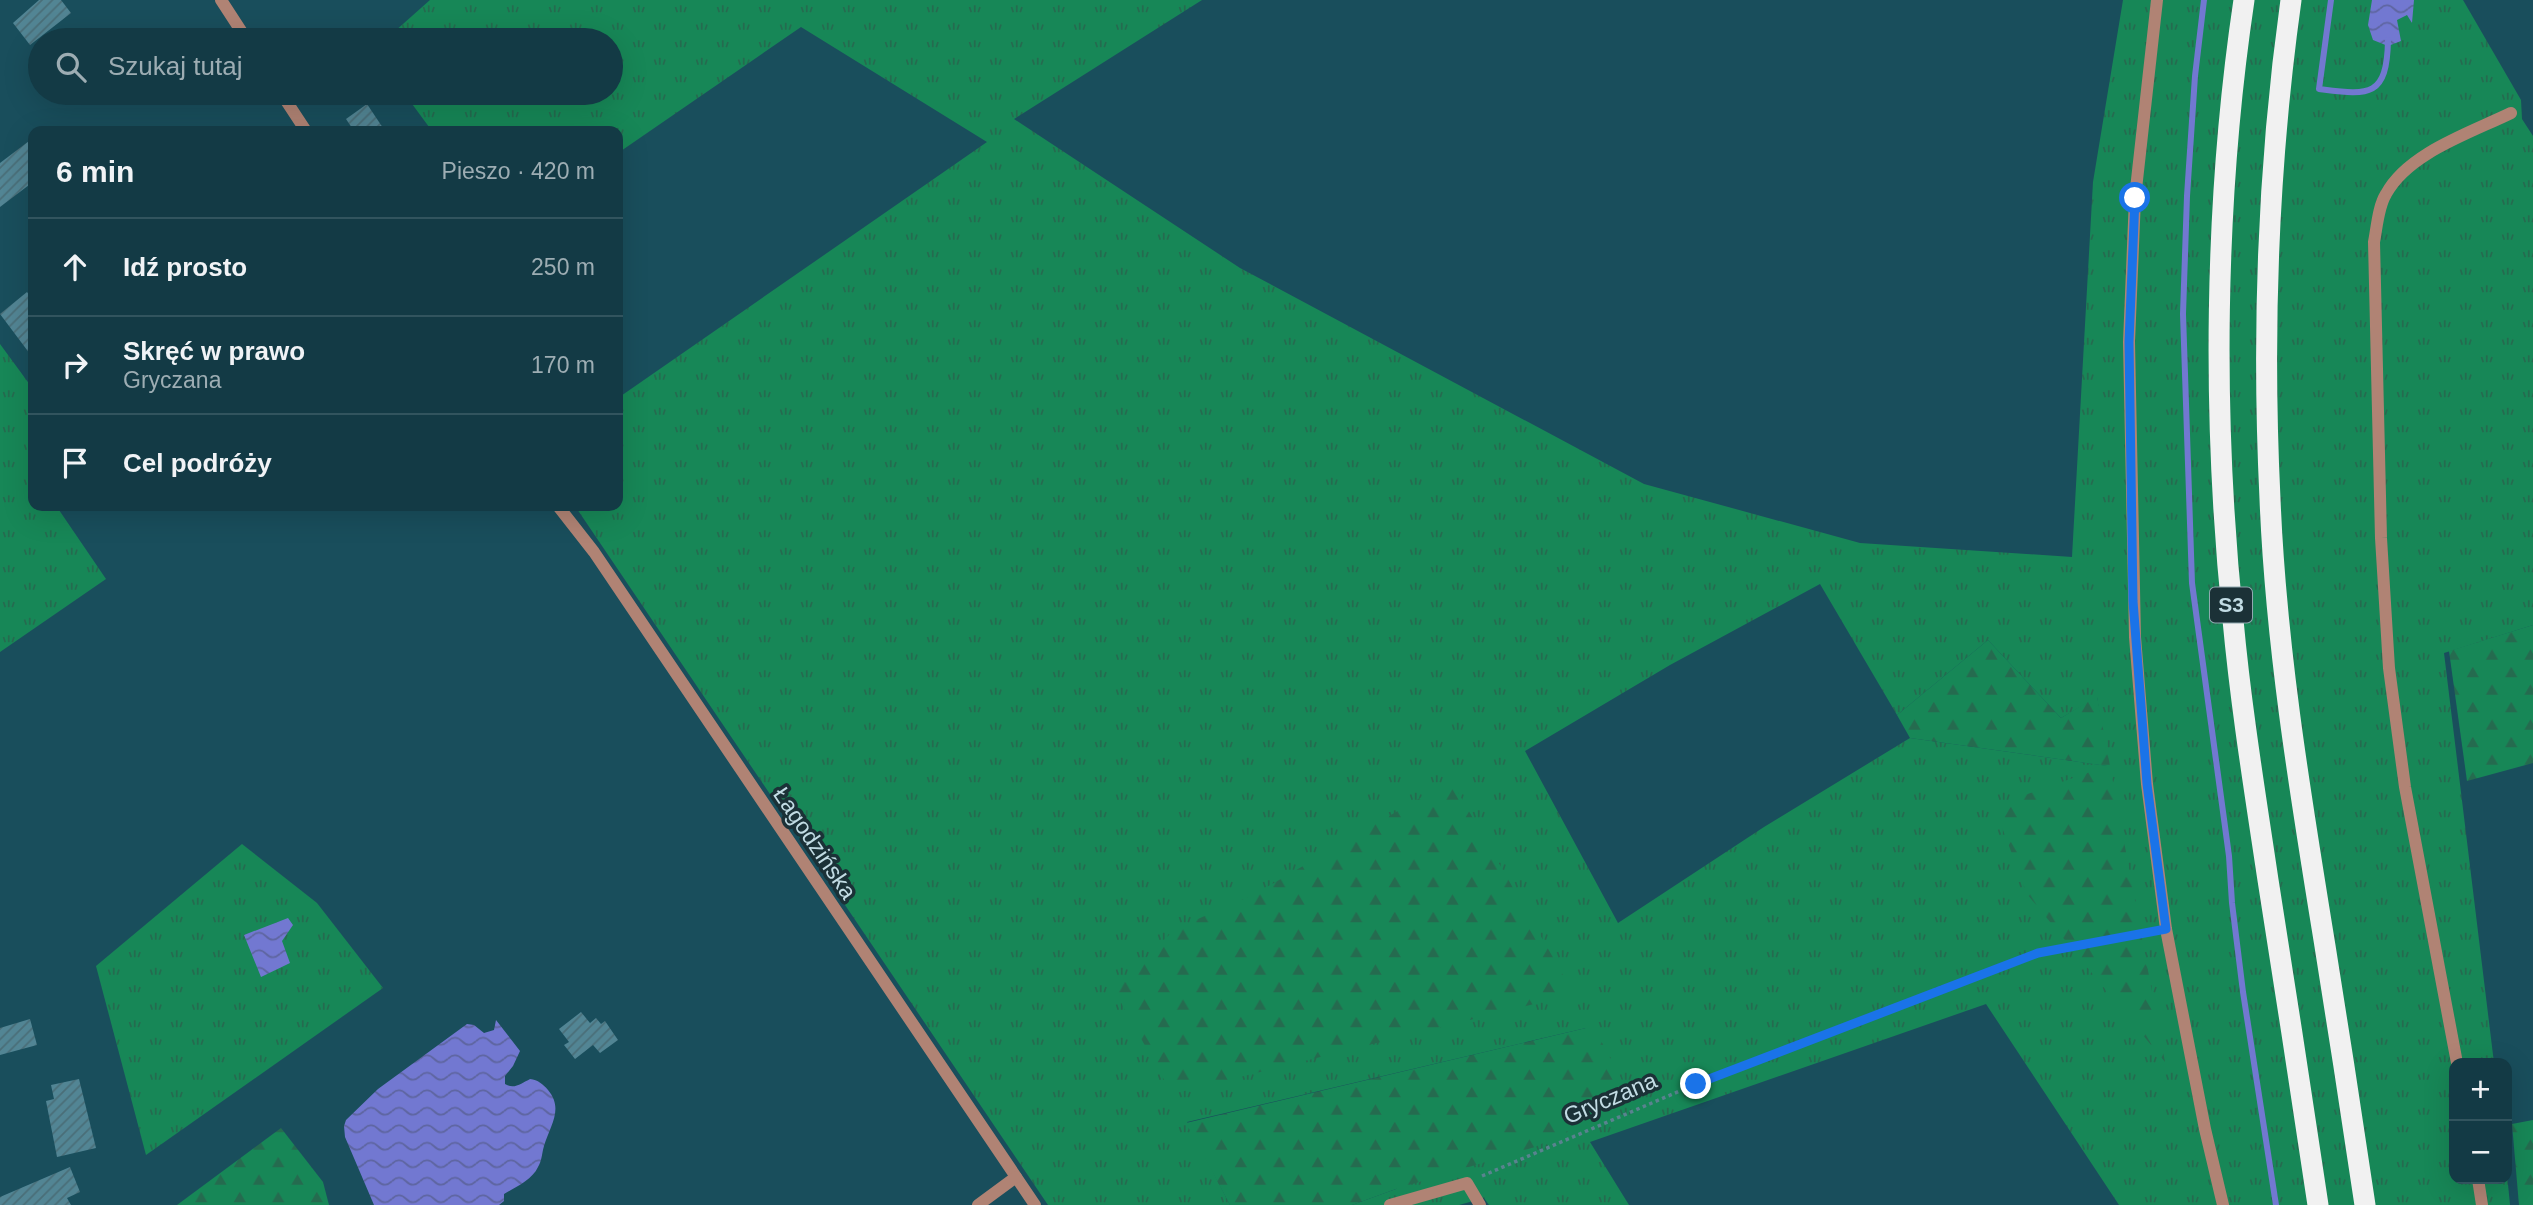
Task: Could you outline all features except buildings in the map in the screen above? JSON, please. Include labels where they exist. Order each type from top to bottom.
[{"type":"highway","name":"S3","points":[[2244,0],[2235,67],[2221,286],[2220,394],[2224,509],[2232,618],[2244,718],[2318,1205]]},
{"type":"highway","name":"S3","points":[[2291,0],[2273,179],[2267,398],[2270,501],[2289,714],[2365,1205]]},
{"type":"street","points":[[221,0],[239,28]]},
{"type":"street","points":[[2157,0],[2135,198],[2129,342],[2135,637],[2147,784],[2166,929],[2222,1205]]},
{"type":"street","points":[[288,105],[299,126]]},
{"type":"street","points":[[2456,1058],[2405,787],[2389,668],[2381,538],[2374,242],[2384,197],[2397,176],[2416,160],[2511,113]]},
{"type":"street","name":"Łagodzińska","points":[[562,511],[594,552],[1035,1205]]},
{"type":"street","points":[[978,1205],[1016,1177]]},
{"type":"street","points":[[1390,1205],[1467,1183],[1480,1205]]},
{"type":"street","points":[[2479,1184],[2482,1205]]},
{"type":"path","name":"Gryczana","points":[[1467,1183],[1696,1084],[2038,953],[2166,929]]},
{"type":"green space","points":[[430,0],[1202,0],[1014,119],[1240,268],[1644,484],[1860,543],[2072,557],[2093,182],[2123,0],[2463,0],[2521,100],[2522,119],[2533,136],[2533,625],[2444,653],[2493,1058],[2449,1058],[2449,1184],[2508,1184],[2510,1205],[2119,1205],[1986,1004],[1590,1142],[1629,1205],[1489,1205],[1484,1198],[1459,1205],[1352,1205],[1396,1189],[1586,1028],[1187,1122],[1230,1205],[1048,1205],[578,511],[623,511],[623,395],[987,142],[801,27],[623,150],[623,126],[428,126],[413,105],[623,105],[623,28],[398,28]],"holes":[[[1820,584],[1897,715],[1988,640],[2061,718],[2097,697],[2108,766],[1910,738],[1764,827],[1618,923],[1525,751],[1670,665]]]},
{"type":"green space","points":[[0,344],[28,382],[28,511],[60,511],[106,579],[0,652]]},
{"type":"green space","points":[[2533,625],[2533,763],[2467,781],[2449,651]]},
{"type":"green space","points":[[1988,640],[2061,718],[2097,696],[2165,1062],[2027,894],[1994,806],[2107,766],[1910,738],[1897,715]]},
{"type":"green space","points":[[1451,780],[1574,994],[1172,1094],[1114,990],[1175,929],[1255,894]]},
{"type":"green space","points":[[242,844],[317,903],[383,988],[146,1155],[96,966]]},
{"type":"green space","points":[[1586,1028],[1597,1033],[1629,1094],[1576,1127],[1535,1147],[1352,1205],[1230,1205],[1186,1123]]},
{"type":"green space","points":[[2533,1120],[2533,1205],[2519,1205],[2512,1124]]},
{"type":"green space","points":[[281,1128],[323,1182],[329,1205],[177,1205]]},
{"type":"water","points":[[2372,0],[2414,0],[2412,23],[2407,15],[2397,20],[2401,41],[2388,46],[2373,40],[2368,25]]},
{"type":"water","points":[[288,918],[293,925],[282,941],[290,963],[261,977],[244,935]]},
{"type":"water","points":[[496,1020],[520,1051],[505,1076],[505,1084],[515,1086],[530,1079],[535,1080],[548,1090],[555,1104],[554,1118],[535,1172],[504,1194],[504,1201],[499,1205],[374,1205],[345,1137],[346,1120],[378,1089],[467,1024],[474,1025],[484,1033],[494,1030]]},
{"type":"waterway","points":[[2204,0],[2195,76],[2183,314],[2192,583],[2229,856],[2243,992],[2276,1205]]},
{"type":"waterway","points":[[2331,0],[2319,89],[2350,92],[2372,89],[2384,73],[2388,40]]},
{"type":"route","points":[[1696,1084],[2038,953],[2166,929],[2147,784],[2133,601],[2129,342],[2135,198]]}]
